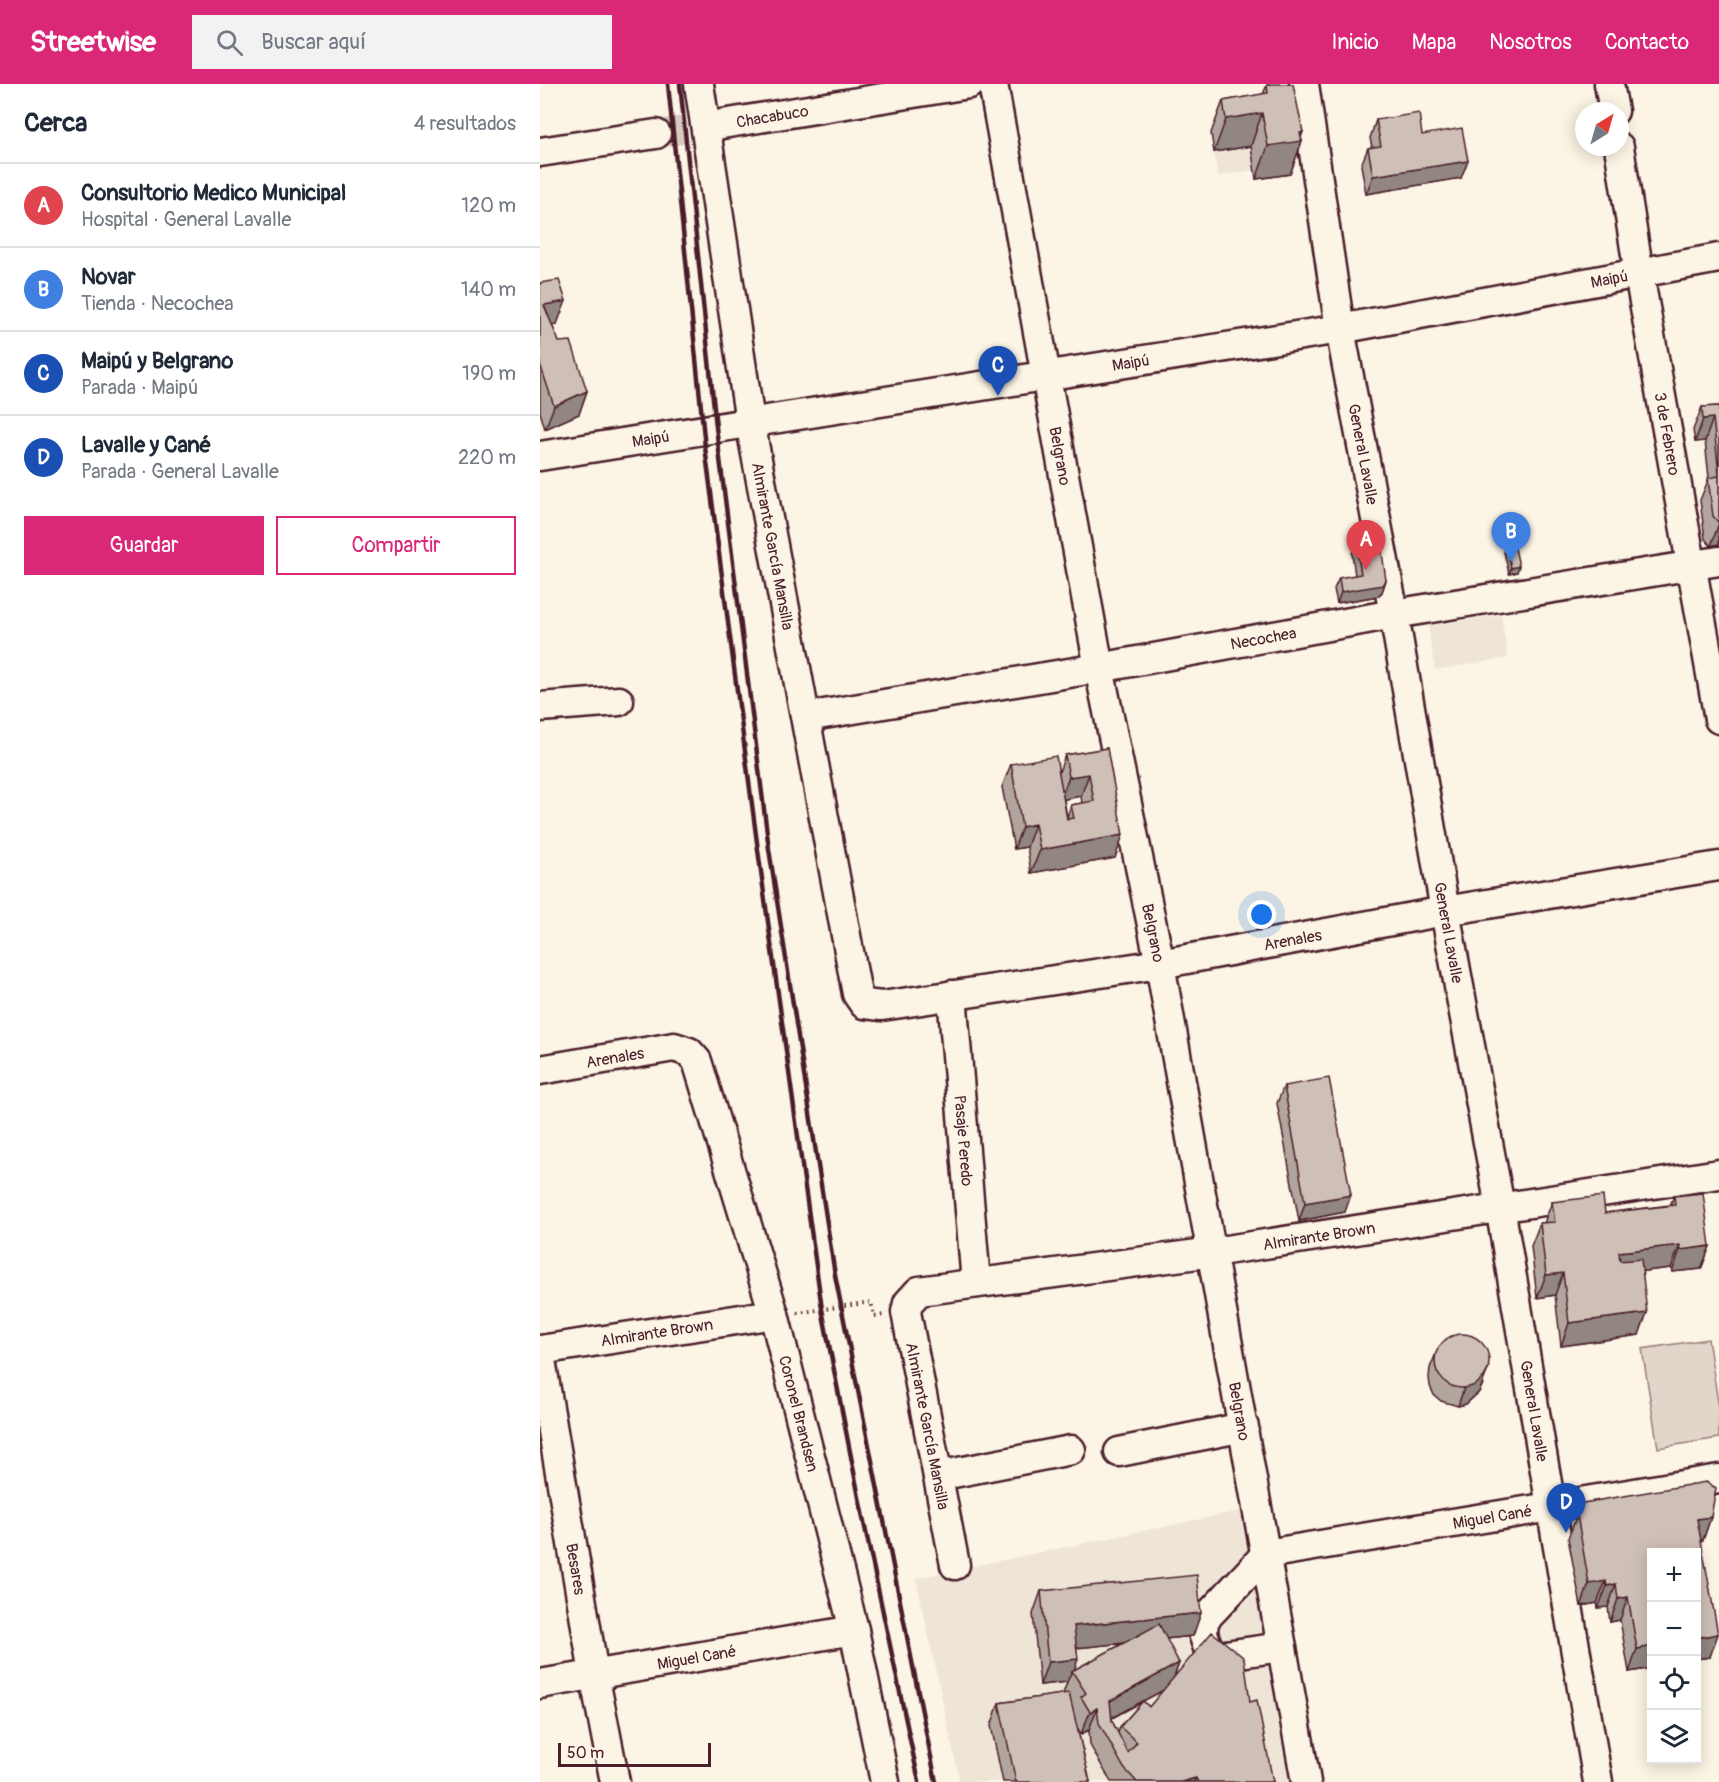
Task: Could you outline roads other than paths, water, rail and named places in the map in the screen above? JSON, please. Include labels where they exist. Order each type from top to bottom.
[{"type":"street","name":"Almirante García Mansilla","points":[[699,84],[709,121],[750,422],[857,994],[864,1004]]},
{"type":"street","name":"Chacabuco","points":[[709,121],[812,97],[864,101],[969,84]]},
{"type":"street","name":"Belgrano","points":[[993,84],[1099,668],[1160,964],[1306,1782]]},
{"type":"street","name":"General Lavalle","points":[[1304,84],[1340,329],[1394,614],[1445,911],[1500,1207],[1598,1782]]},
{"type":"street","points":[[1609,84],[1612,102]]},
{"type":"street","points":[[540,152],[656,134]]},
{"type":"street","name":"3 de Febrero","points":[[1620,156],[1690,566],[1719,719]]},
{"type":"street","name":"Maipú","points":[[540,456],[1340,329],[1719,258]]},
{"type":"street","name":"Necochea","points":[[806,717],[1099,668],[1394,614],[1719,561]]},
{"type":"street","points":[[540,707],[619,701]]},
{"type":"street","name":"Arenales","points":[[864,1004],[882,1006],[1160,964],[1445,911],[1719,866]]},
{"type":"street","name":"Pasaje Peredo","points":[[952,995],[976,1283]]},
{"type":"street","name":"Arenales","points":[[540,1070],[674,1047],[689,1052]]},
{"type":"street","name":"Coronel Brandsen","points":[[689,1052],[697,1062],[782,1314],[854,1630],[885,1782]]},
{"type":"street","name":"Almirante Brown","points":[[913,1302],[976,1283],[1213,1252],[1719,1174]]},
{"type":"street","name":"Almirante García Mansilla","points":[[913,1302],[938,1476],[955,1565]]},
{"type":"street","name":"Almirante Brown","points":[[540,1352],[782,1314]]},
{"type":"street","name":"Besares","points":[[540,1352],[594,1674],[615,1782]]},
{"type":"street","points":[[1119,1452],[1244,1427]]},
{"type":"street","points":[[938,1476],[1071,1450]]},
{"type":"street","name":"Miguel Cané","points":[[1266,1554],[1719,1479]]},
{"type":"street","points":[[1266,1554],[1204,1620],[1203,1633],[1211,1657],[1282,1647]]},
{"type":"street","name":"Miguel Cané","points":[[540,1684],[854,1630]]},
{"type":"tunnel","points":[[656,134],[716,125]]},
{"type":"railway","points":[[668,84],[705,447],[822,1309],[863,1518],[919,1782]]},
{"type":"railway","points":[[680,84],[716,427],[769,849],[835,1275],[936,1782]]},
{"type":"place","name":"Maipú y Belgrano","points":[[998,396]]},
{"type":"place","name":"Novar","points":[[1511,562]]},
{"type":"place","name":"Consultorio Medico Municipal","points":[[1366,570]]},
{"type":"place","name":"Lavalle y Cané","points":[[1566,1533]]}]
